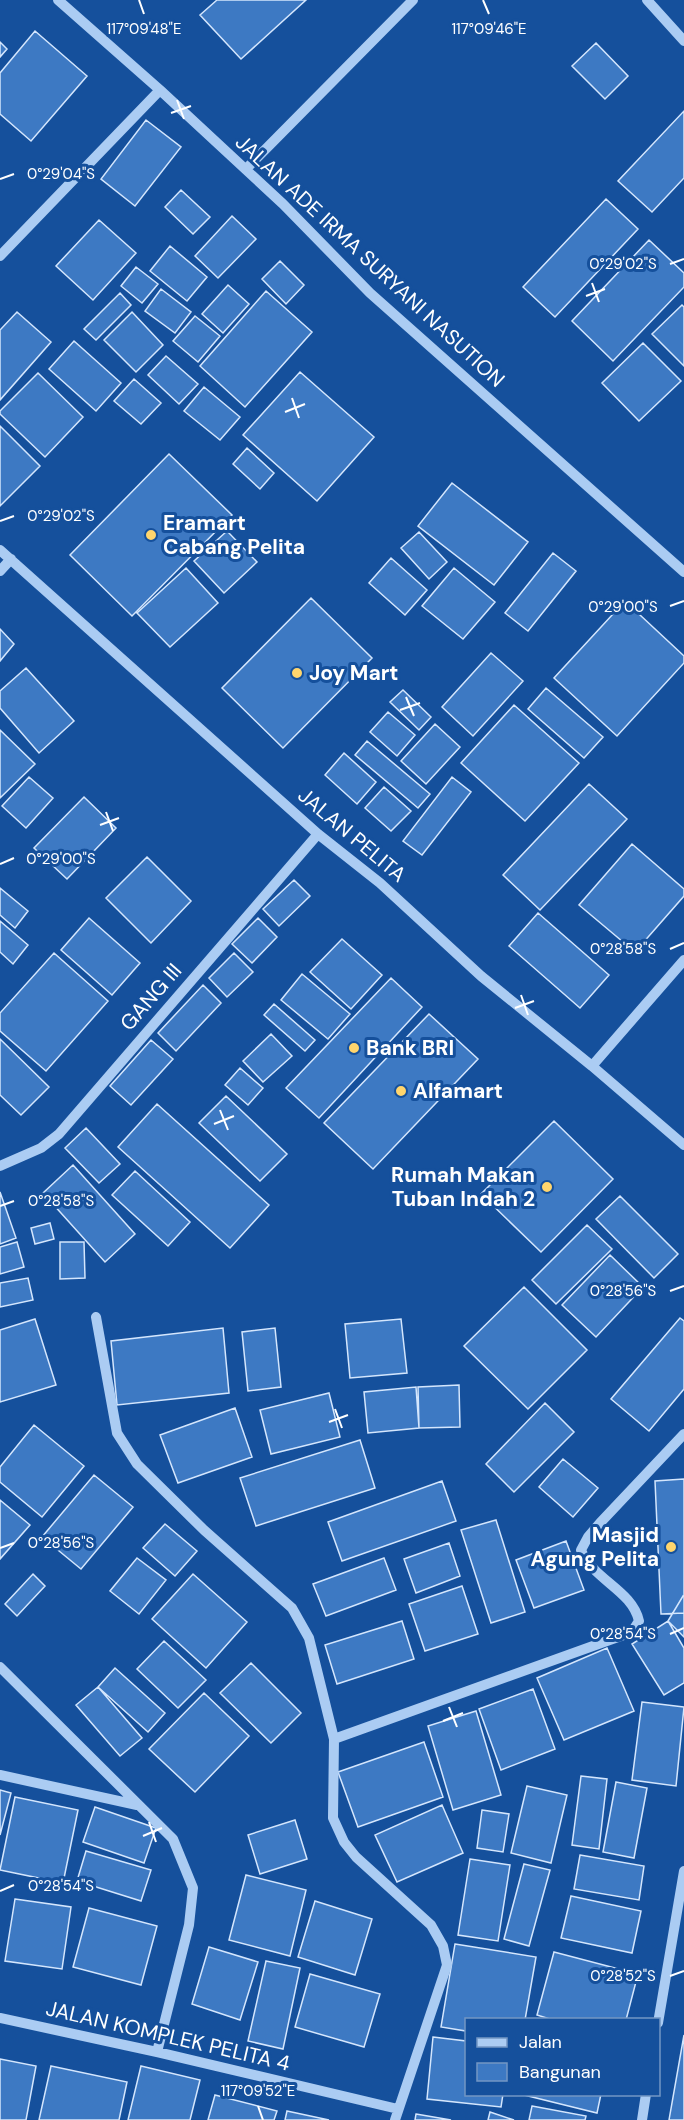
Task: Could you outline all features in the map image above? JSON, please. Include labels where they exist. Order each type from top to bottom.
[{"type":"street","name":"JALAN ADE IRMA SURYANI NASUTION","points":[[58,0],[246,169],[370,293],[593,494],[684,572]]},
{"type":"street","points":[[246,169],[413,0]]},
{"type":"street","points":[[647,0],[684,41]]},
{"type":"street","points":[[0,256],[160,90]]},
{"type":"street","name":"JALAN PELITA","points":[[0,550],[318,834],[380,883],[481,976],[592,1066],[684,1145]]},
{"type":"street","points":[[0,571],[11,560]]},
{"type":"street","name":"GANG III","points":[[0,1166],[41,1148],[59,1134],[318,834]]},
{"type":"street","points":[[592,1066],[684,960]]},
{"type":"street","points":[[96,1317],[117,1433],[137,1464],[204,1530],[292,1608],[309,1638],[334,1739],[333,1818],[344,1842],[356,1857],[431,1926],[443,1946],[447,1965],[397,2114]]},
{"type":"street","points":[[334,1739],[633,1632],[639,1621],[636,1608],[597,1572],[585,1559],[581,1550],[600,1523],[684,1434]]},
{"type":"street","points":[[0,1667],[173,1839],[193,1888],[189,1925],[157,2052]]},
{"type":"street","points":[[0,1775],[138,1805]]},
{"type":"street","points":[[659,2018],[684,1871]]},
{"type":"street","name":"JALAN KOMPLEK PELITA 4","points":[[0,2018],[157,2052],[397,2114]]},
{"type":"street","points":[[642,2120],[646,2096]]},
{"type":"building","points":[[217,0],[306,0],[241,59],[200,15]]},
{"type":"building","points":[[35,31],[87,76],[31,141],[0,114],[0,73]]},
{"type":"building","points":[[0,42],[7,49],[0,57]]},
{"type":"building","points":[[596,43],[628,76],[605,99],[572,66]]},
{"type":"building","points":[[684,111],[684,178],[652,212],[618,181]]},
{"type":"building","points":[[146,120],[181,147],[135,206],[101,179]]},
{"type":"building","points":[[181,190],[210,217],[193,234],[165,207]]},
{"type":"building","points":[[606,199],[638,229],[555,317],[523,287]]},
{"type":"building","points":[[232,216],[256,239],[218,278],[195,256]]},
{"type":"building","points":[[99,220],[136,253],[93,300],[56,266]]},
{"type":"building","points":[[649,240],[684,273],[684,287],[613,361],[572,321]]},
{"type":"building","points":[[170,246],[207,277],[187,301],[150,271]]},
{"type":"building","points":[[280,261],[304,285],[286,304],[262,279]]},
{"type":"building","points":[[136,267],[158,284],[142,303],[121,286]]},
{"type":"building","points":[[228,285],[249,304],[223,333],[202,314]]},
{"type":"building","points":[[161,289],[191,312],[175,333],[145,311]]},
{"type":"building","points":[[266,291],[312,332],[245,407],[200,366]]},
{"type":"building","points":[[120,293],[131,305],[96,340],[84,329]]},
{"type":"building","points":[[682,305],[684,307],[684,366],[652,334]]},
{"type":"building","points":[[17,312],[51,342],[0,400],[0,330]]},
{"type":"building","points":[[132,312],[163,345],[136,372],[104,340]]},
{"type":"building","points":[[195,316],[220,336],[198,362],[173,341]]},
{"type":"building","points":[[74,341],[121,383],[96,411],[49,369]]},
{"type":"building","points":[[643,343],[681,381],[639,421],[602,383]]},
{"type":"building","points":[[166,356],[198,384],[179,404],[148,375]]},
{"type":"building","points":[[300,372],[374,437],[317,501],[243,435]]},
{"type":"building","points":[[38,373],[83,417],[45,457],[0,414],[0,411]]},
{"type":"building","points":[[134,379],[161,403],[141,424],[114,401]]},
{"type":"building","points":[[204,387],[240,417],[220,440],[184,411]]},
{"type":"building","points":[[0,426],[40,466],[0,506]]},
{"type":"building","points":[[247,448],[274,473],[260,489],[233,464]]},
{"type":"building","name":"Eramart Cabang Pelita","points":[[169,454],[232,515],[132,616],[70,555]]},
{"type":"building","points":[[452,483],[528,542],[494,585],[418,526]]},
{"type":"building","points":[[227,531],[257,562],[224,593],[194,561]]},
{"type":"building","points":[[419,532],[447,562],[429,579],[401,548]]},
{"type":"building","points":[[553,553],[576,571],[528,631],[505,613]]},
{"type":"building","points":[[391,558],[427,590],[405,615],[369,583]]},
{"type":"building","points":[[186,568],[218,603],[170,647],[137,613]]},
{"type":"building","points":[[454,568],[495,602],[463,639],[422,606]]},
{"type":"building","name":"Joy Mart","points":[[311,598],[372,658],[283,748],[222,688]]},
{"type":"building","points":[[625,601],[684,656],[684,663],[617,736],[554,678]]},
{"type":"building","points":[[0,629],[14,644],[0,661]]},
{"type":"building","points":[[491,653],[523,681],[473,736],[442,707]]},
{"type":"building","points":[[26,668],[74,721],[39,753],[0,708],[0,691]]},
{"type":"building","points":[[546,688],[603,737],[584,758],[528,709]]},
{"type":"building","points":[[403,690],[431,717],[419,730],[390,702]]},
{"type":"building","points":[[514,705],[579,763],[525,821],[461,763]]},
{"type":"building","points":[[388,712],[415,735],[397,756],[370,732]]},
{"type":"building","points":[[435,724],[460,747],[426,784],[401,761]]},
{"type":"building","points":[[0,730],[35,764],[0,798]]},
{"type":"building","points":[[367,741],[430,794],[418,808],[355,755]]},
{"type":"building","points":[[344,753],[376,782],[357,804],[325,775]]},
{"type":"building","points":[[29,777],[53,798],[26,828],[2,806]]},
{"type":"building","points":[[452,777],[471,792],[422,855],[403,841]]},
{"type":"building","points":[[589,784],[627,819],[540,910],[503,875]]},
{"type":"building","points":[[384,787],[411,811],[391,831],[365,808]]},
{"type":"building","points":[[84,797],[116,828],[67,879],[34,848]]},
{"type":"building","points":[[632,844],[684,889],[684,896],[635,952],[579,905]]},
{"type":"building","points":[[147,857],[191,901],[151,943],[106,898]]},
{"type":"building","points":[[294,880],[310,896],[279,926],[263,909]]},
{"type":"building","points":[[0,888],[28,911],[15,928],[0,915]]},
{"type":"building","points":[[538,913],[609,975],[580,1008],[509,946]]},
{"type":"building","points":[[89,918],[140,963],[112,995],[61,950]]},
{"type":"building","points":[[258,918],[277,937],[252,963],[232,944]]},
{"type":"building","points":[[0,921],[28,945],[13,964],[0,952]]},
{"type":"building","points":[[342,939],[382,975],[351,1009],[310,972]]},
{"type":"building","points":[[54,953],[108,1001],[46,1071],[0,1031],[0,1013]]},
{"type":"building","points":[[234,953],[253,972],[227,997],[209,978]]},
{"type":"building","points":[[302,974],[350,1014],[328,1039],[281,1000]]},
{"type":"building","name":"Bank BRI","points":[[391,978],[422,1007],[319,1118],[286,1088]]},
{"type":"building","points":[[203,985],[221,1003],[176,1051],[158,1033]]},
{"type":"building","points":[[274,1004],[315,1040],[305,1051],[264,1015]]},
{"type":"building","name":"Alfamart","points":[[429,1014],[478,1059],[373,1169],[324,1123]]},
{"type":"building","points":[[271,1034],[292,1056],[263,1082],[243,1061]]},
{"type":"building","points":[[0,1039],[49,1087],[21,1115],[0,1095]]},
{"type":"building","points":[[151,1040],[173,1059],[131,1105],[110,1086]]},
{"type":"building","points":[[240,1068],[263,1088],[248,1105],[225,1085]]},
{"type":"building","points":[[226,1096],[287,1154],[260,1181],[199,1123]]},
{"type":"building","points":[[157,1104],[269,1205],[230,1248],[118,1147]]},
{"type":"building","name":"Rumah Makan Tuban Indah 2","points":[[554,1121],[613,1179],[541,1252],[481,1194]]},
{"type":"building","points":[[86,1128],[120,1164],[99,1183],[65,1148]]},
{"type":"building","points":[[73,1165],[135,1234],[105,1262],[43,1193]]},
{"type":"building","points":[[135,1171],[190,1222],[168,1246],[112,1195]]},
{"type":"building","points":[[0,1192],[16,1238],[0,1244]]},
{"type":"building","points":[[620,1196],[678,1254],[654,1278],[596,1219]]},
{"type":"building","points":[[50,1223],[54,1239],[35,1244],[31,1228]]},
{"type":"building","points":[[587,1225],[612,1249],[556,1304],[532,1280]]},
{"type":"building","points":[[17,1242],[24,1267],[0,1274],[0,1247]]},
{"type":"building","points":[[60,1242],[84,1242],[85,1278],[60,1279]]},
{"type":"building","points":[[610,1255],[643,1287],[596,1337],[562,1305]]},
{"type":"building","points":[[28,1278],[33,1300],[0,1307],[0,1283]]},
{"type":"building","points":[[524,1287],[587,1350],[528,1409],[464,1346]]},
{"type":"building","points":[[680,1318],[684,1321],[684,1389],[649,1431],[611,1399]]},
{"type":"building","points":[[35,1319],[56,1385],[0,1402],[0,1330]]},
{"type":"building","points":[[401,1319],[407,1373],[350,1378],[345,1324]]},
{"type":"building","points":[[223,1328],[229,1393],[117,1405],[111,1341]]},
{"type":"building","points":[[275,1328],[281,1387],[248,1391],[242,1332]]},
{"type":"building","points":[[459,1385],[460,1427],[419,1428],[418,1387]]},
{"type":"building","points":[[416,1387],[419,1428],[368,1433],[364,1392]]},
{"type":"building","points":[[329,1393],[340,1437],[271,1454],[260,1410]]},
{"type":"building","points":[[545,1403],[574,1432],[514,1492],[486,1464]]},
{"type":"building","points":[[235,1408],[252,1457],[178,1483],[160,1435]]},
{"type":"building","points":[[34,1425],[84,1466],[42,1517],[0,1482],[0,1467]]},
{"type":"building","points":[[360,1440],[375,1488],[256,1526],[240,1478]]},
{"type":"building","points":[[563,1459],[598,1488],[573,1517],[539,1487]]},
{"type":"building","points":[[94,1475],[133,1507],[81,1569],[42,1537]]},
{"type":"building","name":"Masjid Agung Pelita","points":[[684,1479],[684,1613],[661,1614],[655,1481]]},
{"type":"building","points":[[442,1481],[456,1521],[342,1561],[328,1522]]},
{"type":"building","points":[[0,1500],[30,1525],[0,1559]]},
{"type":"building","points":[[496,1520],[525,1612],[491,1623],[461,1530]]},
{"type":"building","points":[[165,1524],[197,1551],[175,1576],[143,1548]]},
{"type":"building","points":[[566,1541],[584,1590],[534,1608],[516,1560]]},
{"type":"building","points":[[449,1543],[460,1576],[416,1593],[404,1559]]},
{"type":"building","points":[[137,1558],[166,1580],[139,1614],[110,1591]]},
{"type":"building","points":[[384,1558],[396,1590],[326,1616],[313,1584]]},
{"type":"building","points":[[33,1574],[45,1586],[17,1616],[5,1604]]},
{"type":"building","points":[[193,1574],[247,1622],[206,1668],[152,1619]]},
{"type":"building","points":[[462,1586],[478,1634],[425,1651],[409,1604]]},
{"type":"building","points":[[684,1597],[684,1637],[668,1621]]},
{"type":"building","points":[[402,1621],[414,1659],[337,1684],[325,1645]]},
{"type":"building","points":[[668,1621],[684,1648],[684,1683],[664,1695],[632,1644]]},
{"type":"building","points":[[164,1641],[206,1680],[178,1708],[137,1669]]},
{"type":"building","points":[[607,1648],[634,1711],[564,1740],[537,1678]]},
{"type":"building","points":[[251,1663],[301,1713],[271,1743],[220,1693]]},
{"type":"building","points":[[115,1668],[165,1713],[148,1732],[98,1687]]},
{"type":"building","points":[[98,1687],[142,1738],[120,1756],[76,1705]]},
{"type":"building","points":[[533,1689],[555,1749],[501,1770],[479,1709]]},
{"type":"building","points":[[204,1693],[249,1736],[195,1792],[149,1749]]},
{"type":"building","points":[[642,1702],[684,1707],[676,1786],[632,1780]]},
{"type":"building","points":[[476,1711],[501,1795],[453,1810],[428,1726]]},
{"type":"building","points":[[424,1742],[443,1797],[358,1827],[338,1772]]},
{"type":"building","points":[[581,1776],[607,1779],[599,1849],[572,1845]]},
{"type":"building","points":[[616,1782],[647,1788],[634,1858],[603,1852]]},
{"type":"building","points":[[527,1786],[567,1795],[551,1863],[511,1853]]},
{"type":"building","points":[[0,1790],[11,1793],[0,1835]]},
{"type":"building","points":[[15,1797],[78,1810],[63,1883],[0,1870]]},
{"type":"building","points":[[442,1805],[463,1853],[397,1882],[375,1835]]},
{"type":"building","points":[[95,1807],[156,1828],[144,1863],[83,1842]]},
{"type":"building","points":[[482,1810],[509,1814],[503,1852],[477,1848]]},
{"type":"building","points":[[295,1820],[307,1859],[260,1874],[248,1835]]},
{"type":"building","points":[[86,1851],[151,1870],[141,1901],[77,1881]]},
{"type":"building","points":[[580,1855],[644,1866],[639,1900],[574,1889]]},
{"type":"building","points":[[470,1859],[510,1865],[498,1941],[458,1935]]},
{"type":"building","points":[[524,1864],[550,1870],[529,1946],[504,1939]]},
{"type":"building","points":[[246,1875],[306,1890],[290,1956],[229,1940]]},
{"type":"building","points":[[571,1896],[641,1911],[632,1953],[561,1938]]},
{"type":"building","points":[[15,1899],[71,1907],[62,1969],[5,1961]]},
{"type":"building","points":[[315,1901],[372,1919],[355,1975],[298,1957]]},
{"type":"building","points":[[89,1908],[157,1926],[141,1985],[73,1967]]},
{"type":"building","points":[[455,1944],[536,1957],[525,2018],[465,2018],[465,2031],[441,2027]]},
{"type":"building","points":[[209,1947],[258,1962],[240,2020],[192,2004]]},
{"type":"building","points":[[554,1952],[638,1974],[627,2018],[547,2018],[537,2015]]},
{"type":"building","points":[[266,1961],[300,1968],[283,2049],[248,2041]]},
{"type":"building","points":[[310,1974],[380,1994],[364,2047],[295,2027]]},
{"type":"building","points":[[684,2035],[684,2120],[669,2120]]},
{"type":"building","points":[[433,2037],[465,2041],[465,2096],[503,2096],[501,2107],[427,2099]]},
{"type":"building","points":[[0,2059],[36,2066],[26,2120],[0,2120]]},
{"type":"building","points":[[51,2066],[127,2082],[119,2120],[39,2120]]},
{"type":"building","points":[[141,2066],[200,2080],[190,2120],[128,2120]]},
{"type":"building","points":[[215,2095],[277,2111],[274,2120],[208,2120]]},
{"type":"building","points":[[528,2096],[601,2096],[597,2113]]},
{"type":"building","points":[[532,2106],[586,2116],[585,2120],[529,2120]]},
{"type":"building","points":[[287,2111],[329,2120],[285,2120]]},
{"type":"building","points":[[490,2112],[514,2120],[488,2120]]},
{"type":"building","points":[[416,2114],[451,2120],[415,2120]]},
{"type":"place","name":"Eramart Cabang Pelita","points":[[151,535]]},
{"type":"place","name":"Joy Mart","points":[[297,673]]},
{"type":"place","name":"Bank BRI","points":[[354,1048]]},
{"type":"place","name":"Alfamart","points":[[401,1091]]},
{"type":"place","name":"Rumah Makan Tuban Indah 2","points":[[547,1187]]},
{"type":"place","name":"Masjid Agung Pelita","points":[[671,1547]]}]
